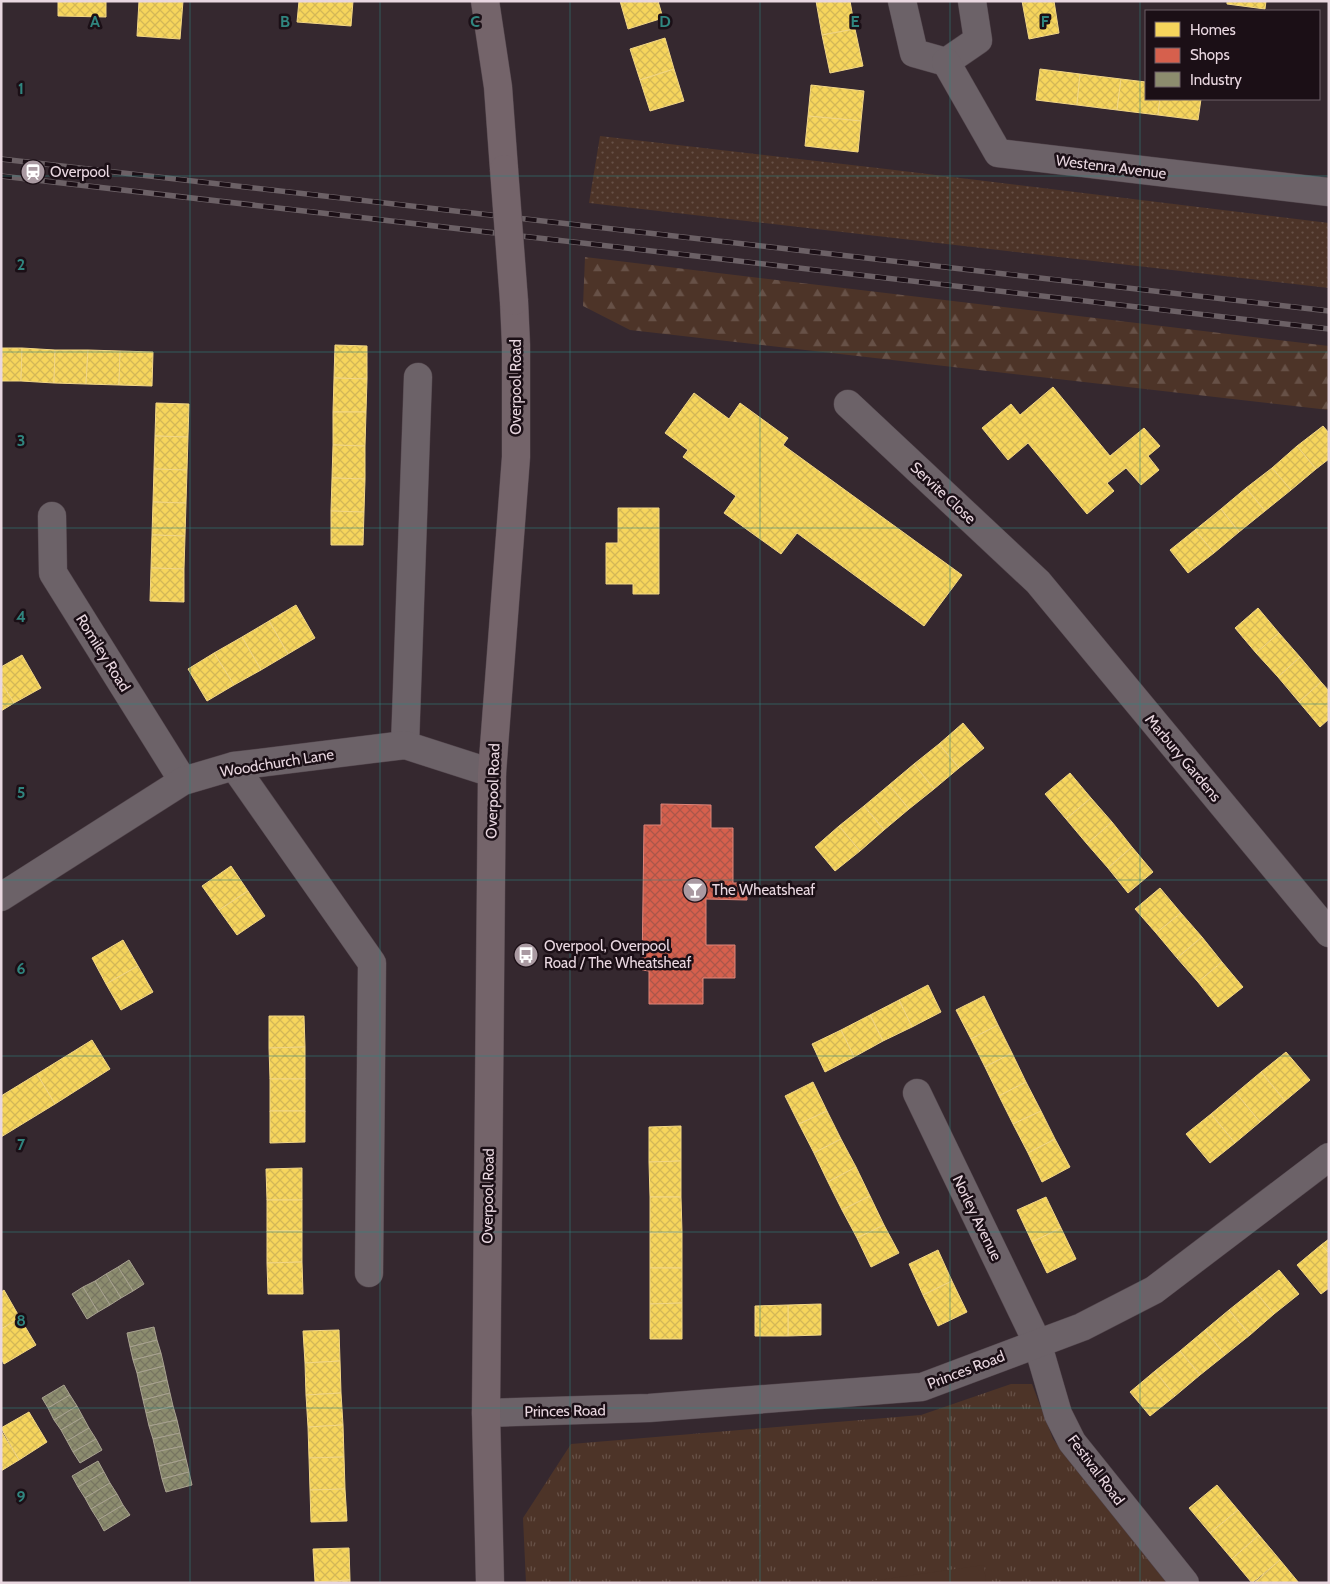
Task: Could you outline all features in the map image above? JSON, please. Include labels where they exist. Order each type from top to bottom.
[{"type":"main road","name":"Overpool Road","points":[[485,1],[498,87],[516,345],[516,457],[492,773],[486,1413],[490,1583]]},
{"type":"street","points":[[902,1],[914,54],[946,62],[978,40],[972,1]]},
{"type":"street","name":"Westenra Avenue","points":[[946,62],[998,153],[1329,192]]},
{"type":"street","points":[[405,745],[418,377]]},
{"type":"street","name":"Servite Close","points":[[848,404],[1038,582]]},
{"type":"street","name":"Romiley Road","points":[[52,516],[53,573],[183,782]]},
{"type":"street","name":"Marbury Gardens","points":[[1038,582],[1329,933]]},
{"type":"street","name":"Woodchurch Lane","points":[[1,897],[183,782],[234,766],[405,745],[492,773]]},
{"type":"street","points":[[234,766],[372,963],[369,1273]]},
{"type":"street","name":"Norley Avenue","points":[[917,1094],[1038,1342]]},
{"type":"street","name":"Princes Road","points":[[486,1413],[649,1408],[922,1387],[1082,1327],[1154,1290],[1329,1157]]},
{"type":"street","name":"Festival Road","points":[[1038,1342],[1058,1414],[1072,1442],[1185,1583]]},
{"type":"green space","points":[[600,136],[1329,223],[1329,288],[589,203]]},
{"type":"green space","points":[[585,257],[1329,346],[1329,410],[630,330],[583,306]]},
{"type":"green space","points":[[1011,1384],[1032,1384],[1053,1439],[1167,1583],[526,1583],[523,1518],[571,1444],[921,1415]]},
{"type":"green space","points":[[984,1565],[986,1583],[857,1583]]},
{"type":"building: Homes","points":[[58,1],[106,1],[106,17],[58,16]]},
{"type":"building: Homes","points":[[139,1],[183,1],[180,39],[137,36]]},
{"type":"building: Homes","points":[[299,1],[353,1],[351,26],[297,22]]},
{"type":"building: Homes","points":[[620,1],[658,1],[663,18],[628,29]]},
{"type":"building: Homes","points":[[816,1],[850,1],[855,29],[822,35]]},
{"type":"building: Homes","points":[[1022,1],[1054,1],[1059,33],[1029,39]]},
{"type":"building: Homes","points":[[1227,1],[1266,1],[1265,9],[1227,4]]},
{"type":"building: Homes","points":[[855,29],[863,66],[830,73],[822,35]]},
{"type":"building: Homes","points":[[665,38],[674,69],[640,80],[630,49]]},
{"type":"building: Homes","points":[[674,69],[684,101],[650,111],[640,80]]},
{"type":"building: Homes","points":[[1040,69],[1080,74],[1077,105],[1036,100]]},
{"type":"building: Homes","points":[[1080,74],[1121,79],[1117,110],[1077,105]]},
{"type":"building: Homes","points":[[1121,79],[1145,82],[1145,100],[1160,100],[1158,115],[1117,110]]},
{"type":"building: Homes","points":[[811,85],[864,91],[861,121],[808,116]]},
{"type":"building: Homes","points":[[1160,100],[1201,100],[1198,120],[1158,115]]},
{"type":"building: Homes","points":[[808,116],[861,121],[858,152],[805,146]]},
{"type":"building: Homes","points":[[335,345],[367,346],[367,379],[334,378]]},
{"type":"building: Homes","points":[[1,348],[22,348],[21,381],[1,381]]},
{"type":"building: Homes","points":[[22,348],[55,350],[54,383],[21,381]]},
{"type":"building: Homes","points":[[55,350],[88,350],[86,384],[54,383]]},
{"type":"building: Homes","points":[[88,350],[120,351],[119,385],[86,384]]},
{"type":"building: Homes","points":[[120,351],[153,352],[152,386],[119,385]]},
{"type":"building: Homes","points":[[334,378],[367,379],[366,412],[333,412]]},
{"type":"building: Homes","points":[[1053,387],[1110,456],[1144,428],[1160,446],[1148,456],[1159,470],[1141,485],[1126,468],[1107,483],[1114,491],[1087,514],[1028,443],[1008,460],[982,428],[1011,404],[1020,415]]},
{"type":"building: Homes","points":[[694,393],[729,419],[740,403],[788,438],[783,445],[962,575],[924,626],[797,533],[781,554],[724,513],[736,496],[683,457],[688,450],[665,433]]},
{"type":"building: Homes","points":[[156,403],[189,404],[188,437],[155,436]]},
{"type":"building: Homes","points":[[333,412],[366,412],[365,446],[333,445]]},
{"type":"building: Homes","points":[[1323,426],[1329,433],[1329,459],[1316,469],[1297,446]]},
{"type":"building: Homes","points":[[155,436],[188,437],[187,470],[154,469]]},
{"type":"building: Homes","points":[[333,445],[365,446],[365,479],[332,478]]},
{"type":"building: Homes","points":[[1297,446],[1316,469],[1291,490],[1272,468]]},
{"type":"building: Homes","points":[[1272,468],[1291,490],[1265,511],[1246,488]]},
{"type":"building: Homes","points":[[154,469],[187,470],[186,503],[153,502]]},
{"type":"building: Homes","points":[[332,478],[365,479],[364,512],[331,511]]},
{"type":"building: Homes","points":[[1246,488],[1265,511],[1239,532],[1221,509]]},
{"type":"building: Homes","points":[[153,502],[186,503],[185,536],[152,535]]},
{"type":"building: Homes","points":[[618,508],[659,508],[659,594],[633,594],[633,584],[606,584],[606,543],[618,543]]},
{"type":"building: Homes","points":[[1221,509],[1239,532],[1214,553],[1195,530]]},
{"type":"building: Homes","points":[[331,511],[364,512],[363,545],[331,545]]},
{"type":"building: Homes","points":[[1195,530],[1214,553],[1188,573],[1170,550]]},
{"type":"building: Homes","points":[[152,535],[185,536],[184,569],[151,568]]},
{"type":"building: Homes","points":[[151,568],[184,569],[184,602],[150,601]]},
{"type":"building: Homes","points":[[296,605],[315,638],[288,654],[269,621]]},
{"type":"building: Homes","points":[[1258,608],[1279,633],[1256,653],[1235,628]]},
{"type":"building: Homes","points":[[269,621],[288,654],[261,670],[242,637]]},
{"type":"building: Homes","points":[[1279,633],[1300,657],[1278,677],[1256,653]]},
{"type":"building: Homes","points":[[242,637],[261,670],[234,685],[214,653]]},
{"type":"building: Homes","points":[[214,653],[234,685],[207,701],[188,669]]},
{"type":"building: Homes","points":[[22,655],[41,688],[14,703],[1,682],[1,667]]},
{"type":"building: Homes","points":[[1300,657],[1321,682],[1299,702],[1278,677]]},
{"type":"building: Homes","points":[[1,682],[14,703],[1,711]]},
{"type":"building: Homes","points":[[1321,682],[1329,691],[1329,719],[1320,727],[1299,702]]},
{"type":"building: Homes","points":[[963,723],[984,748],[959,768],[939,744]]},
{"type":"building: Homes","points":[[939,744],[959,768],[934,789],[914,764]]},
{"type":"building: Homes","points":[[914,764],[934,789],[909,809],[889,785]]},
{"type":"building: Homes","points":[[1070,773],[1091,798],[1066,819],[1045,794]]},
{"type":"building: Homes","points":[[889,785],[909,809],[884,830],[864,806]]},
{"type":"building: Homes","points":[[1091,798],[1112,822],[1087,844],[1066,819]]},
{"type":"building: Homes","points":[[864,806],[884,830],[860,851],[839,826]]},
{"type":"building: Homes","points":[[1112,822],[1132,847],[1108,868],[1087,844]]},
{"type":"building: Homes","points":[[839,826],[860,851],[835,871],[815,847]]},
{"type":"building: Homes","points":[[1132,847],[1153,872],[1128,893],[1108,868]]},
{"type":"building: Homes","points":[[231,866],[248,891],[219,910],[202,886]]},
{"type":"building: Homes","points":[[1160,888],[1181,913],[1156,933],[1135,909]]},
{"type":"building: Homes","points":[[248,891],[265,916],[237,935],[219,910]]},
{"type":"building: Homes","points":[[1181,913],[1202,937],[1177,958],[1156,933]]},
{"type":"building: Homes","points":[[1202,937],[1222,962],[1198,982],[1177,958]]},
{"type":"building: Homes","points":[[123,940],[138,966],[106,984],[92,958]]},
{"type":"building: Homes","points":[[1222,962],[1243,987],[1218,1007],[1198,982]]},
{"type":"building: Homes","points":[[138,966],[153,992],[121,1010],[106,984]]},
{"type":"building: Homes","points":[[928,985],[941,1012],[912,1027],[899,1000]]},
{"type":"building: Homes","points":[[984,996],[998,1025],[971,1039],[956,1010]]},
{"type":"building: Homes","points":[[899,1000],[912,1027],[883,1041],[870,1015]]},
{"type":"building: Homes","points":[[870,1015],[883,1041],[854,1057],[841,1030]]},
{"type":"building: Homes","points":[[269,1016],[304,1016],[305,1047],[269,1048]]},
{"type":"building: Homes","points":[[998,1025],[1012,1053],[985,1067],[971,1039]]},
{"type":"building: Homes","points":[[841,1030],[854,1057],[825,1072],[812,1044]]},
{"type":"building: Homes","points":[[92,1040],[110,1069],[55,1104],[37,1074]]},
{"type":"building: Homes","points":[[305,1047],[305,1079],[270,1079],[269,1048]]},
{"type":"building: Homes","points":[[1286,1052],[1310,1080],[1285,1101],[1261,1072]]},
{"type":"building: Homes","points":[[1012,1053],[1026,1082],[999,1096],[985,1067]]},
{"type":"building: Homes","points":[[1261,1072],[1285,1101],[1260,1122],[1236,1093]]},
{"type":"building: Homes","points":[[37,1074],[55,1104],[1,1137],[1,1096]]},
{"type":"building: Homes","points":[[270,1079],[305,1079],[305,1111],[270,1111]]},
{"type":"building: Homes","points":[[813,1082],[827,1111],[799,1124],[785,1096]]},
{"type":"building: Homes","points":[[1026,1082],[1041,1111],[1013,1124],[999,1096]]},
{"type":"building: Homes","points":[[1236,1093],[1260,1122],[1235,1143],[1211,1114]]},
{"type":"building: Homes","points":[[270,1111],[305,1111],[305,1142],[270,1143]]},
{"type":"building: Homes","points":[[827,1111],[841,1139],[814,1153],[799,1124]]},
{"type":"building: Homes","points":[[1041,1111],[1055,1139],[1028,1153],[1013,1124]]},
{"type":"building: Homes","points":[[1211,1114],[1235,1143],[1210,1163],[1186,1134]]},
{"type":"building: Homes","points":[[681,1126],[681,1161],[649,1162],[649,1127]]},
{"type":"building: Homes","points":[[841,1139],[856,1167],[828,1182],[814,1153]]},
{"type":"building: Homes","points":[[1055,1139],[1070,1167],[1042,1182],[1028,1153]]},
{"type":"building: Homes","points":[[681,1161],[681,1197],[650,1197],[649,1162]]},
{"type":"building: Homes","points":[[856,1167],[870,1196],[842,1210],[828,1182]]},
{"type":"building: Homes","points":[[302,1168],[302,1200],[267,1200],[266,1169]]},
{"type":"building: Homes","points":[[870,1196],[884,1225],[857,1238],[842,1210]]},
{"type":"building: Homes","points":[[650,1197],[681,1197],[682,1232],[650,1233]]},
{"type":"building: Homes","points":[[1046,1197],[1061,1228],[1032,1242],[1017,1210]]},
{"type":"building: Homes","points":[[267,1200],[302,1200],[302,1231],[267,1231]]},
{"type":"building: Homes","points":[[884,1225],[899,1253],[871,1267],[857,1238]]},
{"type":"building: Homes","points":[[1061,1228],[1076,1259],[1047,1273],[1032,1242]]},
{"type":"building: Homes","points":[[267,1231],[302,1231],[302,1262],[267,1263]]},
{"type":"building: Homes","points":[[682,1232],[682,1268],[650,1268],[650,1233]]},
{"type":"building: Homes","points":[[1329,1239],[1329,1253],[1321,1245]]},
{"type":"building: Homes","points":[[1321,1245],[1329,1253],[1329,1288],[1321,1294],[1297,1265]]},
{"type":"building: Homes","points":[[938,1250],[952,1281],[923,1295],[909,1264]]},
{"type":"building: Homes","points":[[302,1262],[303,1294],[268,1294],[267,1263]]},
{"type":"building: Homes","points":[[650,1268],[682,1268],[682,1303],[650,1304]]},
{"type":"building: Homes","points":[[1279,1270],[1299,1294],[1274,1314],[1254,1290]]},
{"type":"building: Homes","points":[[952,1281],[967,1312],[938,1326],[923,1295]]},
{"type":"building: Homes","points":[[4,1290],[20,1318],[1,1329],[1,1292]]},
{"type":"building: Homes","points":[[1254,1290],[1274,1314],[1250,1335],[1229,1310]]},
{"type":"building: Homes","points":[[682,1303],[682,1339],[650,1339],[650,1304]]},
{"type":"building: Homes","points":[[821,1304],[821,1335],[788,1336],[788,1305]]},
{"type":"building: Homes","points":[[788,1305],[788,1336],[755,1336],[755,1306]]},
{"type":"building: Homes","points":[[1229,1310],[1250,1335],[1225,1355],[1205,1330]]},
{"type":"building: Homes","points":[[20,1318],[36,1345],[4,1364],[1,1358],[1,1329]]},
{"type":"building: Homes","points":[[339,1330],[340,1361],[305,1363],[303,1331]]},
{"type":"building: Homes","points":[[1205,1330],[1225,1355],[1200,1375],[1180,1351]]},
{"type":"building: Homes","points":[[1180,1351],[1200,1375],[1175,1396],[1155,1371]]},
{"type":"building: Homes","points":[[340,1361],[341,1393],[306,1395],[305,1363]]},
{"type":"building: Homes","points":[[1155,1371],[1175,1396],[1150,1416],[1130,1392]]},
{"type":"building: Homes","points":[[341,1393],[343,1425],[308,1427],[306,1395]]},
{"type":"building: Homes","points":[[29,1412],[47,1442],[19,1460],[1,1428]]},
{"type":"building: Homes","points":[[343,1425],[344,1457],[309,1458],[308,1427]]},
{"type":"building: Homes","points":[[1,1431],[19,1460],[1,1471]]},
{"type":"building: Homes","points":[[344,1457],[345,1489],[310,1490],[309,1458]]},
{"type":"building: Homes","points":[[1217,1485],[1238,1510],[1210,1533],[1189,1508]]},
{"type":"building: Homes","points":[[345,1489],[347,1521],[311,1522],[310,1490]]},
{"type":"building: Homes","points":[[1238,1510],[1259,1535],[1232,1559],[1210,1533]]},
{"type":"building: Homes","points":[[1259,1535],[1280,1560],[1252,1583],[1232,1559]]},
{"type":"building: Homes","points":[[349,1548],[350,1580],[315,1582],[313,1549]]},
{"type":"building: Homes","points":[[1280,1560],[1299,1583],[1254,1583]]},
{"type":"building: Homes","points":[[350,1580],[350,1583],[315,1583],[315,1582]]},
{"type":"building: Shops","points":[[661,804],[711,805],[711,828],[733,828],[733,883],[747,883],[747,900],[706,899],[706,945],[735,945],[735,978],[703,978],[703,1004],[649,1004],[649,971],[642,970],[644,825],[661,825]]},
{"type":"building: Industry","points":[[129,1260],[144,1284],[133,1291],[118,1267]]},
{"type":"building: Industry","points":[[118,1267],[133,1291],[121,1298],[106,1274]]},
{"type":"building: Industry","points":[[106,1274],[121,1298],[110,1305],[95,1281]]},
{"type":"building: Industry","points":[[95,1281],[110,1305],[98,1312],[83,1287]]},
{"type":"building: Industry","points":[[83,1287],[98,1312],[87,1319],[72,1294]]},
{"type":"building: Industry","points":[[154,1327],[157,1340],[130,1347],[127,1333]]},
{"type":"building: Industry","points":[[157,1340],[161,1353],[133,1360],[130,1347]]},
{"type":"building: Industry","points":[[161,1353],[164,1366],[137,1373],[133,1360]]},
{"type":"building: Industry","points":[[164,1366],[167,1380],[140,1387],[137,1373]]},
{"type":"building: Industry","points":[[167,1380],[170,1393],[143,1400],[140,1387]]},
{"type":"building: Industry","points":[[64,1385],[70,1395],[48,1408],[42,1398]]},
{"type":"building: Industry","points":[[170,1393],[173,1406],[146,1413],[143,1400]]},
{"type":"building: Industry","points":[[70,1395],[77,1406],[54,1420],[48,1408]]},
{"type":"building: Industry","points":[[77,1406],[83,1417],[61,1430],[54,1420]]},
{"type":"building: Industry","points":[[173,1406],[177,1420],[149,1426],[146,1413]]},
{"type":"building: Industry","points":[[83,1417],[89,1428],[67,1441],[61,1430]]},
{"type":"building: Industry","points":[[177,1420],[180,1433],[153,1439],[149,1426]]},
{"type":"building: Industry","points":[[89,1428],[96,1439],[73,1452],[67,1441]]},
{"type":"building: Industry","points":[[180,1433],[183,1446],[156,1452],[153,1439]]},
{"type":"building: Industry","points":[[96,1439],[102,1450],[80,1463],[73,1452]]},
{"type":"building: Industry","points":[[183,1446],[186,1459],[159,1466],[156,1452]]},
{"type":"building: Industry","points":[[186,1459],[189,1472],[162,1479],[159,1466]]},
{"type":"building: Industry","points":[[98,1461],[104,1472],[78,1487],[72,1476]]},
{"type":"building: Industry","points":[[104,1472],[110,1483],[85,1498],[78,1487]]},
{"type":"building: Industry","points":[[189,1472],[192,1485],[166,1492],[162,1479]]},
{"type":"building: Industry","points":[[110,1483],[117,1494],[91,1509],[85,1498]]},
{"type":"building: Industry","points":[[117,1494],[123,1505],[98,1520],[91,1509]]},
{"type":"building: Industry","points":[[123,1505],[130,1515],[104,1531],[98,1520]]},
{"type":"railway","points":[[1,159],[1329,311]]},
{"type":"railway","points":[[1,176],[1329,329]]},
{"type":"place","name":"Overpool","points":[[33,172]]},
{"type":"place","name":"The Wheatsheaf","points":[[695,890]]},
{"type":"place","name":"Overpool, Overpool Road / The Wheatsheaf","points":[[526,955]]}]
